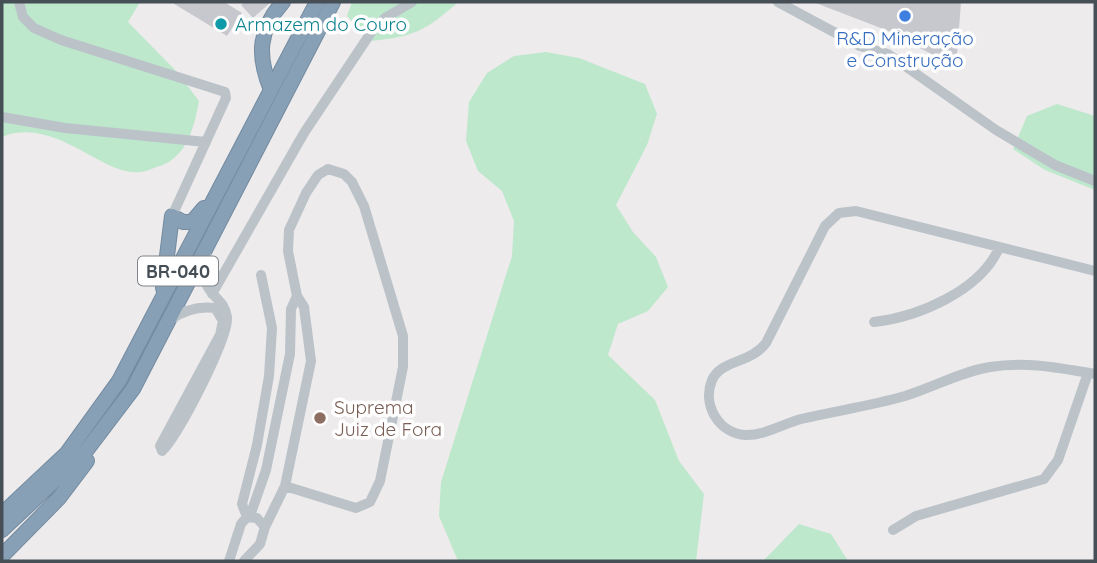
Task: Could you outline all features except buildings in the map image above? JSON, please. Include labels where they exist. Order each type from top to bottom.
[{"type":"highway","points":[[271,90],[261,63],[260,44],[274,12],[283,2]]},
{"type":"highway","name":"BR-040","points":[[2,514],[67,453],[141,345],[317,2]]},
{"type":"highway","name":"BR-040","points":[[2,530],[77,461],[116,414],[170,320],[208,240],[333,2]]},
{"type":"highway","points":[[141,345],[166,278],[172,216],[183,222],[197,218],[238,153]]},
{"type":"highway","points":[[2,556],[59,498],[93,452],[116,414]]},
{"type":"street","points":[[19,2],[23,17],[30,25],[52,36],[224,91],[226,98],[172,216]]},
{"type":"street","points":[[170,320],[188,310],[215,301],[304,132],[372,31],[385,18],[412,2]]},
{"type":"street","points":[[778,2],[860,46],[888,54],[996,130],[1055,165],[1095,181]]},
{"type":"street","points":[[2,117],[65,128],[206,142]]},
{"type":"street","points":[[244,561],[260,544],[265,527],[285,486],[311,361],[304,307],[297,296],[288,251],[289,230],[318,175],[328,169],[335,170],[352,182],[364,206],[400,322],[403,367],[380,481],[370,502],[356,508],[285,486]]},
{"type":"street","points":[[893,530],[916,516],[1044,479],[1058,460],[1092,374],[1040,365],[985,368],[888,401],[801,419],[753,435],[733,432],[713,415],[709,394],[715,375],[725,365],[751,358],[766,343],[825,226],[833,217],[856,211],[1095,271]]},
{"type":"street","points":[[208,240],[203,275],[223,321],[220,335],[160,446],[161,450],[165,449],[190,408],[224,334],[227,315],[215,301]]},
{"type":"street","points":[[874,322],[897,319],[957,294],[995,257],[999,248]]},
{"type":"street","points":[[248,517],[242,504],[257,445],[272,328],[261,275]]},
{"type":"street","points":[[229,561],[238,532],[248,517],[266,470],[289,360],[291,309],[297,296]]},
{"type":"street","points":[[289,360],[300,355],[311,361]]},
{"type":"street","points":[[266,470],[279,467],[287,472]]},
{"type":"street","points":[[248,517],[261,519],[265,527]]},
{"type":"green space","points":[[2,2],[140,2],[128,22],[177,72],[199,101],[192,130],[183,148],[170,161],[139,172],[110,166],[77,148],[41,134],[22,132],[2,137]]},
{"type":"green space","points":[[352,2],[458,2],[437,20],[418,31],[370,41],[347,16]]},
{"type":"green space","points":[[546,52],[579,58],[645,84],[657,114],[647,145],[616,205],[633,232],[656,257],[668,287],[648,311],[618,324],[608,355],[655,400],[679,461],[704,494],[696,561],[458,561],[439,516],[441,482],[512,256],[514,221],[502,191],[478,171],[466,141],[469,102],[487,73],[514,56]]},
{"type":"green space","points":[[1057,104],[1095,116],[1095,190],[1045,170],[1013,149],[1027,116]]},
{"type":"green space","points":[[799,524],[831,534],[848,561],[763,561]]},
{"type":"place","name":"R&D Mineração e Construção","points":[[905,16]]},
{"type":"place","name":"Armazem do Couro","points":[[221,24]]},
{"type":"place","name":"Suprema Juiz de Fora","points":[[320,418]]}]
